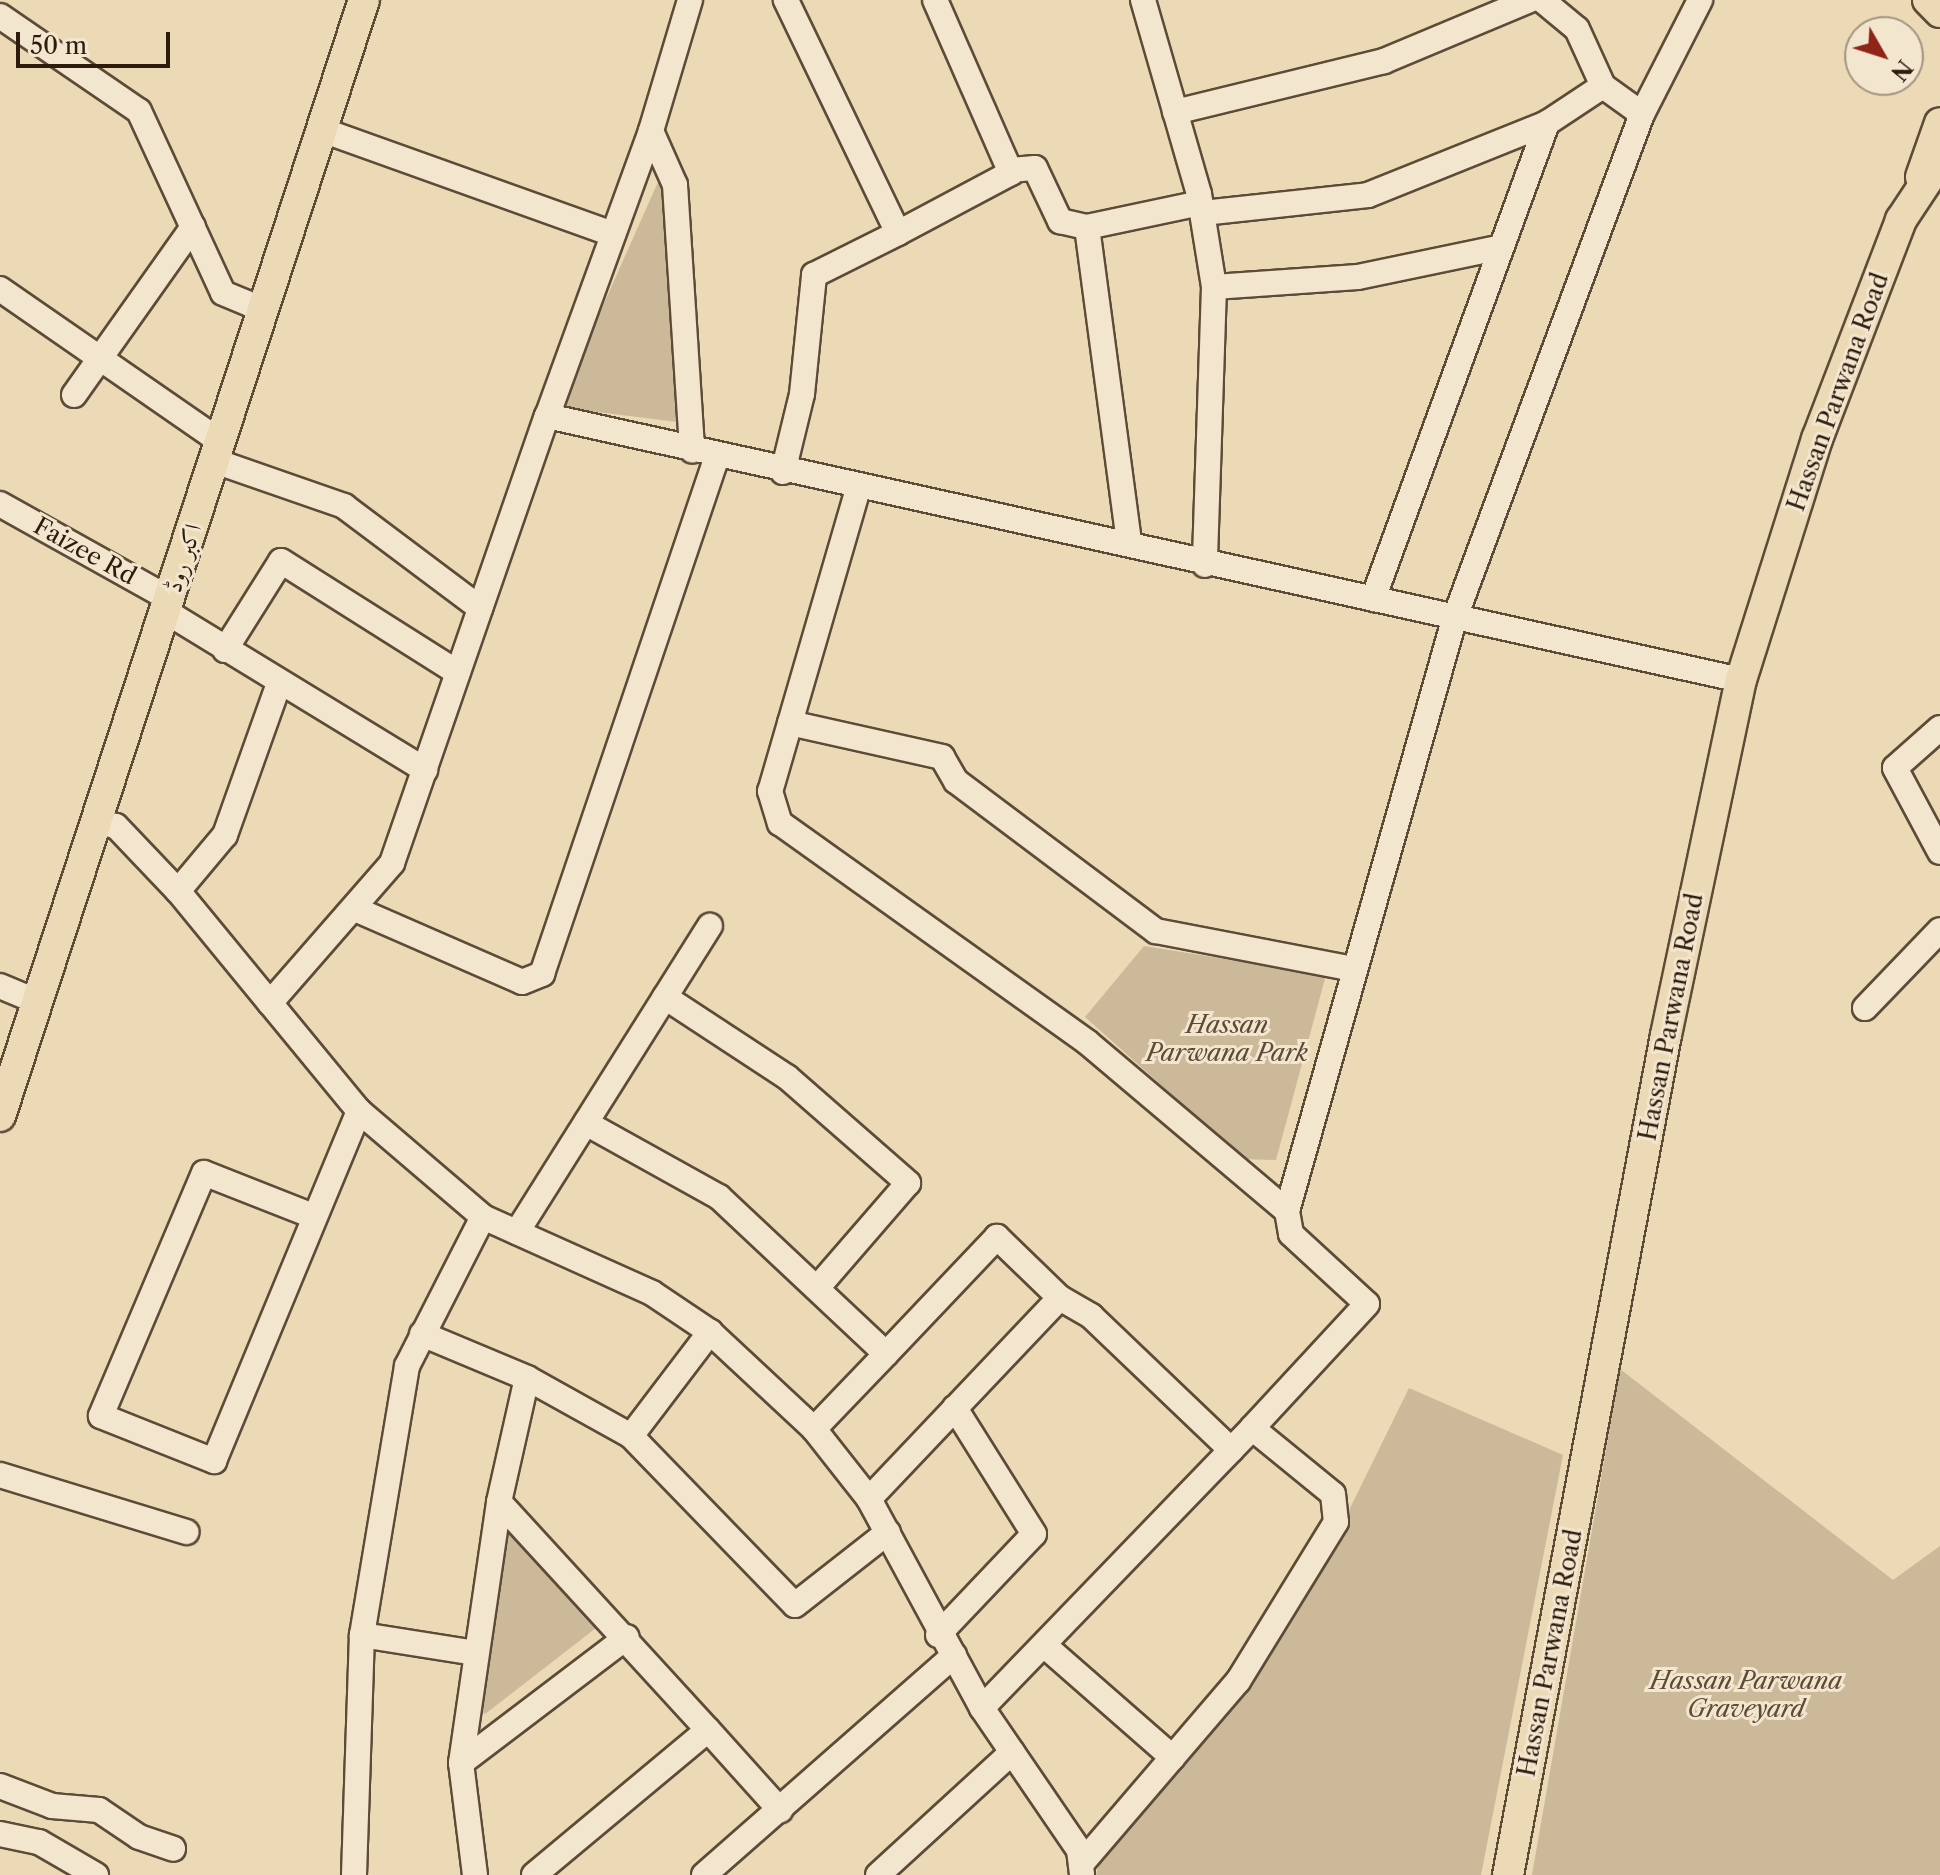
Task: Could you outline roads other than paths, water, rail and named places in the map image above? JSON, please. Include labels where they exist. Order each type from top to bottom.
[{"type":"main road","name":"اکبر روڈ","points":[[0,1116],[364,0]]},
{"type":"main road","points":[[1928,0],[1940,12]]},
{"type":"main road","name":"Hassan Parwana Road","points":[[1508,1875],[1666,1035],[1741,680],[1817,439],[1934,174],[1940,123]]},
{"type":"street","points":[[270,1003],[392,863],[547,416],[651,131],[690,0]]},
{"type":"street","points":[[786,0],[898,233]]},
{"type":"street","points":[[935,0],[1011,170]]},
{"type":"street","points":[[1143,0],[1202,208],[1214,287],[1205,565]]},
{"type":"street","points":[[1175,112],[1384,61],[1530,0]]},
{"type":"street","points":[[1542,0],[1577,29],[1603,86],[1642,114]]},
{"type":"street","points":[[982,1708],[1367,1304],[1291,1234],[1287,1211],[1454,620],[1642,114],[1700,0]]},
{"type":"street","points":[[0,16],[139,111],[223,293],[264,310]]},
{"type":"street","points":[[783,472],[802,394],[814,275],[898,233],[1011,170],[1035,168],[1060,221],[1087,227],[1202,208],[1345,202],[1547,123],[1603,86]]},
{"type":"street","points":[[1373,599],[1547,123]]},
{"type":"street","points":[[322,130],[613,234]]},
{"type":"street","points":[[651,131],[675,185],[692,450]]},
{"type":"street","points":[[74,395],[193,227]]},
{"type":"street","points":[[1087,227],[1129,543]]},
{"type":"street","points":[[1214,287],[1358,277],[1501,247]]},
{"type":"street","points":[[0,289],[100,356],[218,452],[362,516],[480,608]]},
{"type":"street","points":[[547,416],[858,489],[1129,543],[1205,565],[1741,680]]},
{"type":"street","points":[[355,909],[522,982],[542,974],[717,456]]},
{"type":"street","points":[[858,489],[770,791],[772,810],[790,835],[1087,1042],[1287,1211]]},
{"type":"street","name":"Faizee Rd","points":[[0,504],[167,605],[278,686],[425,770]]},
{"type":"street","points":[[225,650],[281,561],[458,673]]},
{"type":"street","points":[[178,891],[225,835],[278,686]]},
{"type":"street","points":[[790,723],[942,757],[956,781],[1156,931],[1353,969]]},
{"type":"street","points":[[1940,728],[1895,768],[1940,852]]},
{"type":"street","points":[[97,822],[116,826],[178,891],[359,1111],[483,1217],[652,1293],[710,1332],[814,1429],[869,1499],[938,1635],[954,1655],[982,1708],[1082,1869],[1257,1655],[1336,1522],[1333,1494],[1252,1428]]},
{"type":"street","points":[[517,1232],[710,926]]},
{"type":"street","points":[[1865,1008],[1940,930]]},
{"type":"street","points":[[0,986],[38,1002]]},
{"type":"street","points":[[665,997],[787,1077],[908,1183],[817,1288]]},
{"type":"street","points":[[313,1216],[204,1173],[101,1416],[214,1461],[359,1111]]},
{"type":"street","points":[[586,1123],[719,1197],[886,1354]]},
{"type":"street","points":[[354,1875],[362,1635],[407,1366],[483,1217]]},
{"type":"street","points":[[814,1429],[997,1237],[1060,1298],[1091,1316],[1231,1450]]},
{"type":"street","points":[[869,1499],[1060,1298]]},
{"type":"street","points":[[631,1436],[710,1332]]},
{"type":"street","points":[[422,1334],[527,1378],[631,1436],[795,1605],[888,1532]]},
{"type":"street","points":[[475,1875],[461,1763],[499,1502],[527,1378]]},
{"type":"street","points":[[938,1635],[1034,1534],[955,1408]]},
{"type":"street","points":[[0,1475],[187,1532]]},
{"type":"street","points":[[499,1502],[627,1637],[780,1810]]},
{"type":"street","points":[[362,1635],[476,1653]]},
{"type":"street","points":[[461,1763],[627,1637]]},
{"type":"street","points":[[1044,1645],[1173,1758]]},
{"type":"street","points":[[717,1871],[780,1810],[954,1655]]},
{"type":"street","points":[[534,1875],[708,1730]]},
{"type":"street","points":[[878,1875],[1012,1752]]},
{"type":"street","points":[[0,1786],[52,1806],[99,1810],[139,1837],[173,1849]]},
{"type":"street","points":[[0,1834],[39,1842],[96,1875]]},
{"type":"park label","name":"Hassan Parwana Park","points":[[1227,1039]]},
{"type":"park label","name":"Hassan Parwana Graveyard","points":[[1746,1695]]}]
